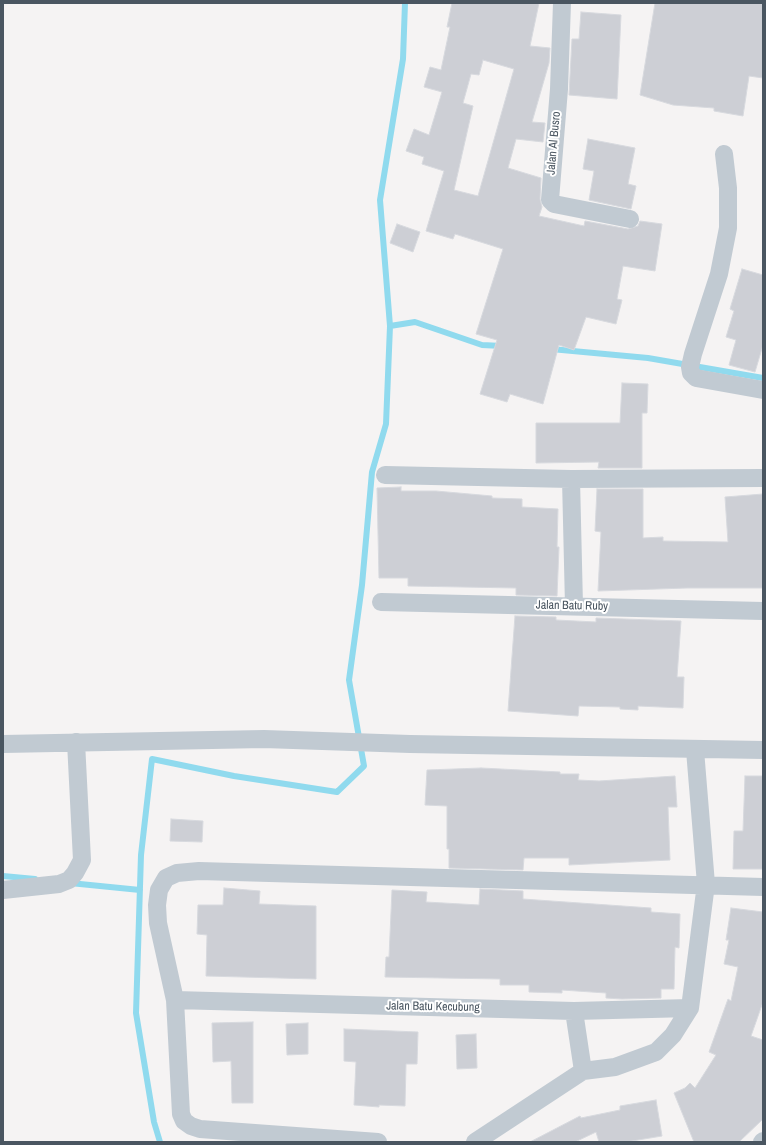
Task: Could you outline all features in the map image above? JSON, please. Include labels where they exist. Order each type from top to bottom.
[{"type":"street","name":"Jalan Al Busro","points":[[562,3],[559,89],[550,200],[554,204],[630,219]]},
{"type":"street","points":[[724,154],[728,188],[728,228],[719,274],[692,361],[691,373],[696,378],[763,390]]},
{"type":"street","points":[[385,475],[571,479],[763,478]]},
{"type":"street","points":[[571,479],[574,606]]},
{"type":"street","name":"Jalan Batu Ruby","points":[[381,602],[763,611]]},
{"type":"street","points":[[3,744],[264,739],[410,744],[763,750]]},
{"type":"street","points":[[3,890],[59,884],[69,880],[75,873],[82,860],[76,742]]},
{"type":"street","points":[[475,1142],[583,1072],[615,1067],[656,1052],[673,1035],[690,1008],[706,884],[695,750]]},
{"type":"street","points":[[378,1142],[287,1138],[200,1129],[190,1126],[184,1121],[181,1114],[175,1000],[158,923],[156,905],[159,890],[166,878],[177,873],[199,871],[706,884],[763,887]]},
{"type":"street","name":"Jalan Batu Kecubung","points":[[175,1000],[574,1010],[690,1008]]},
{"type":"street","points":[[574,1010],[583,1072]]},
{"type":"building","points":[[452,3],[539,3],[530,46],[550,48],[549,63],[532,122],[545,123],[543,142],[516,139],[508,168],[541,178],[540,199],[542,207],[539,216],[584,226],[585,221],[628,229],[638,226],[640,221],[662,224],[655,271],[623,266],[617,299],[622,300],[616,324],[586,317],[574,350],[559,345],[543,404],[510,394],[507,402],[480,394],[497,340],[476,334],[503,249],[455,234],[453,239],[426,231],[444,171],[422,164],[424,157],[406,151],[414,129],[429,135],[442,92],[424,87],[430,67],[441,70],[450,27],[447,27]],"holes":[[[483,60],[514,69],[478,196],[454,190],[473,106],[463,103],[471,74],[479,75]]]},
{"type":"building","points":[[655,3],[763,3],[763,78],[749,76],[743,116],[714,111],[714,108],[673,105],[640,95]]},
{"type":"building","points":[[581,12],[621,15],[617,99],[569,95],[572,39],[579,39]]},
{"type":"building","points":[[588,139],[635,148],[628,184],[636,186],[631,209],[589,200],[594,171],[583,169]]},
{"type":"building","points":[[397,224],[420,232],[413,252],[390,243]]},
{"type":"building","points":[[742,269],[763,275],[763,345],[755,372],[729,365],[736,340],[726,337],[734,311],[730,309]]},
{"type":"building","points":[[622,383],[648,384],[647,413],[642,413],[642,468],[598,468],[599,462],[536,463],[536,423],[620,423]]},
{"type":"building","points":[[401,487],[401,491],[436,491],[492,496],[492,498],[522,499],[522,507],[558,509],[557,547],[559,547],[557,596],[516,595],[516,588],[408,586],[408,578],[379,578],[377,488]]},
{"type":"building","points":[[597,489],[643,489],[643,538],[663,537],[663,541],[728,542],[725,497],[763,494],[763,588],[687,588],[598,591],[601,532],[595,531]]},
{"type":"building","points":[[515,616],[556,617],[556,620],[596,622],[596,618],[681,621],[677,677],[684,677],[683,708],[638,706],[638,710],[620,709],[620,707],[579,706],[578,716],[508,711]]},
{"type":"building","points":[[481,768],[579,774],[578,780],[599,781],[675,776],[677,807],[668,807],[670,860],[569,865],[569,858],[524,858],[523,870],[449,868],[449,849],[447,849],[447,806],[425,805],[427,770]]},
{"type":"building","points":[[745,776],[763,776],[763,869],[733,869],[734,831],[743,831]]},
{"type":"building","points":[[171,819],[203,821],[202,842],[170,841]]},
{"type":"building","points":[[224,888],[260,891],[259,904],[316,906],[316,979],[206,976],[207,935],[197,934],[198,905],[223,905]]},
{"type":"building","points":[[480,889],[523,891],[523,899],[651,908],[651,912],[680,914],[679,948],[675,947],[674,989],[661,989],[661,998],[622,999],[606,998],[606,993],[562,990],[562,993],[529,992],[529,985],[500,985],[500,979],[385,977],[386,957],[389,957],[392,890],[427,892],[426,902],[479,905]]},
{"type":"building","points":[[731,908],[763,912],[763,1002],[751,1036],[763,1040],[763,1119],[739,1142],[694,1142],[674,1093],[685,1088],[690,1083],[695,1088],[716,1055],[709,1052],[728,999],[731,1001],[738,967],[724,964],[729,940],[726,940]]},
{"type":"building","points":[[253,1022],[253,1103],[232,1103],[231,1061],[213,1062],[212,1023]]},
{"type":"building","points":[[308,1023],[308,1054],[287,1055],[286,1024]]},
{"type":"building","points":[[344,1029],[418,1032],[417,1064],[406,1064],[405,1106],[379,1105],[379,1107],[354,1105],[356,1062],[344,1061]]},
{"type":"building","points":[[476,1034],[477,1068],[457,1069],[456,1035]]},
{"type":"building","points":[[656,1100],[662,1136],[626,1142],[599,1142],[596,1132],[575,1142],[530,1142],[580,1116],[581,1118],[620,1110],[620,1106]]},
{"type":"waterway","points":[[405,3],[403,59],[380,200],[390,326],[415,322],[482,345],[502,346]]},
{"type":"waterway","points":[[160,1142],[154,1122],[136,1013],[141,855],[152,759],[234,776],[337,792],[364,766],[349,680],[362,585],[372,472],[386,424],[390,326]]},
{"type":"waterway","points":[[551,349],[648,358],[763,378]]},
{"type":"waterway","points":[[3,876],[35,879]]},
{"type":"waterway","points":[[70,883],[140,890]]}]
